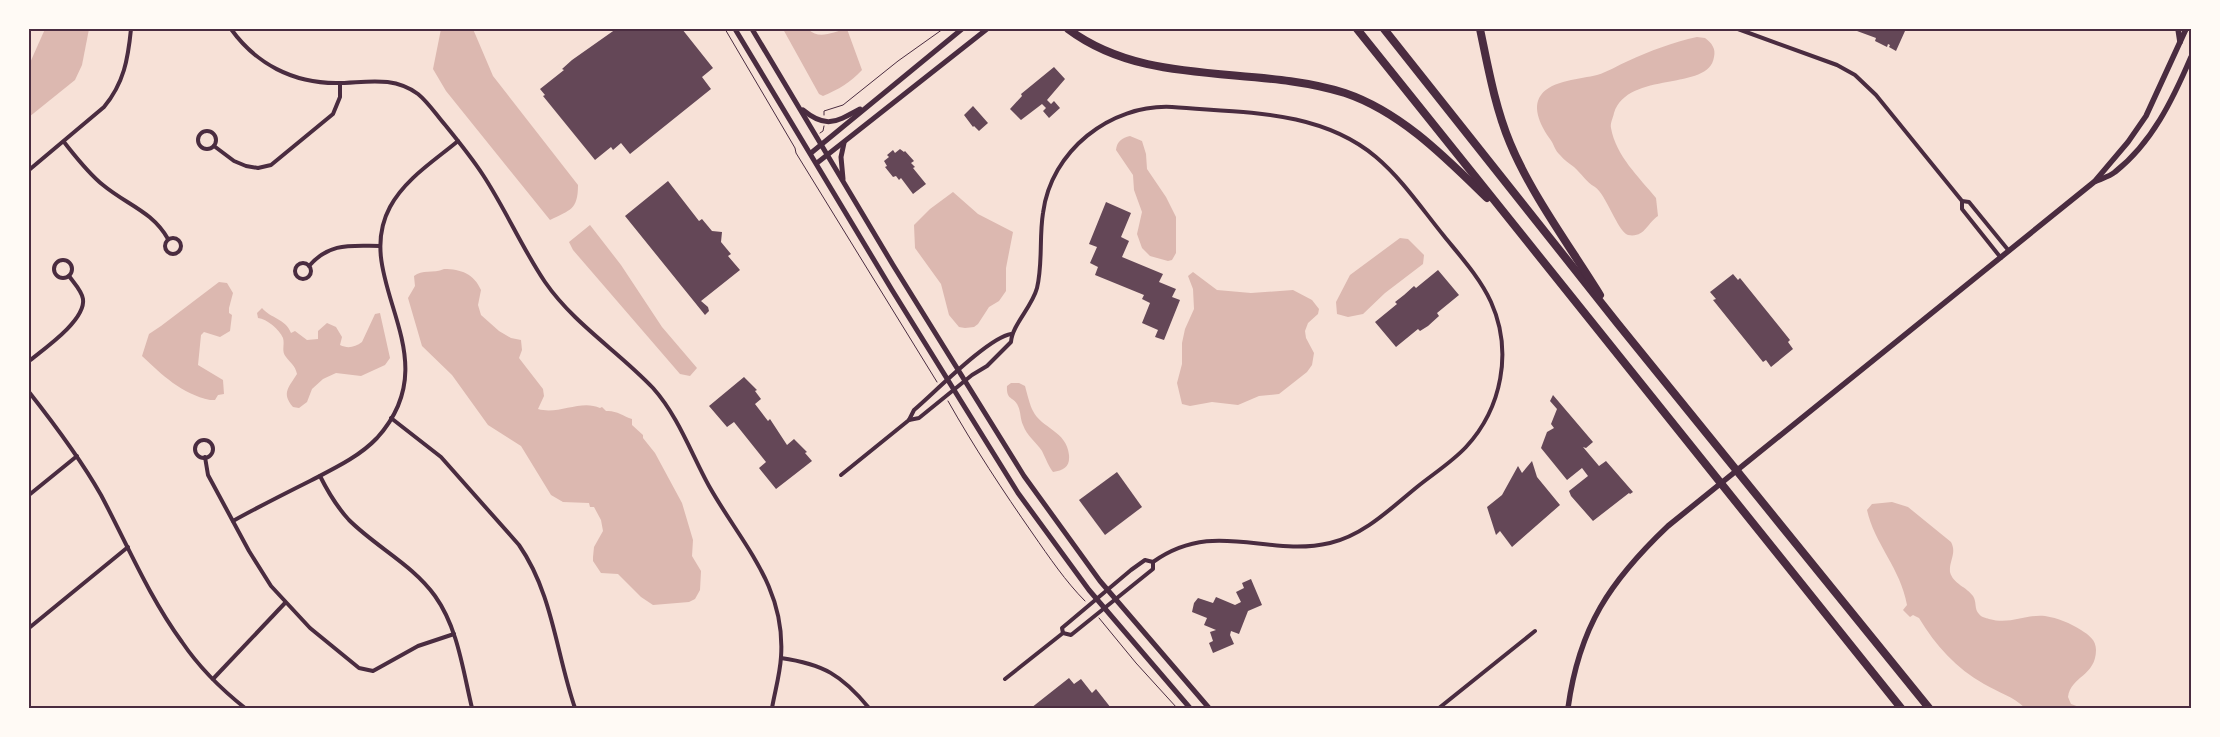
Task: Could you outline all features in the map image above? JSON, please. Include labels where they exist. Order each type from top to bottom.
[{"type":"highway","points":[[1068,29],[1100,49],[1145,65],[1306,83],[1364,101],[1395,119],[1428,142],[1509,219]]},
{"type":"highway","points":[[1357,29],[1901,708]]},
{"type":"highway","points":[[1384,29],[1618,324],[1929,708]]},
{"type":"highway","points":[[1480,29],[1494,92],[1511,145],[1538,195],[1618,324]]},
{"type":"main road","points":[[2178,29],[2180,43]]},
{"type":"main road","points":[[1568,708],[1574,675],[1586,635],[1612,587],[1640,552],[1668,526],[2094,182],[2128,142],[2146,116],[2186,29]]},
{"type":"main road","points":[[2094,182],[2114,173],[2155,128],[2172,101],[2191,58]]},
{"type":"street","points":[[29,170],[64,142],[114,96],[125,72],[131,29]]},
{"type":"street","points":[[231,29],[248,50],[278,70],[294,77],[323,82],[340,83],[368,80],[394,83],[418,95],[458,141],[482,173],[537,269],[554,294],[576,318],[651,386],[671,412],[713,492],[755,557],[767,580],[777,612],[781,658],[772,708]]},
{"type":"street","points":[[735,29],[947,380],[1018,493],[1096,599],[1190,708]]},
{"type":"street","points":[[752,29],[964,381],[1044,505],[1115,599],[1209,708]]},
{"type":"street","points":[[811,153],[962,29]]},
{"type":"street","points":[[817,163],[987,29]]},
{"type":"street","points":[[1738,29],[1838,65],[1854,75],[1876,95],[1962,200],[1969,202],[2009,251]]},
{"type":"street","points":[[214,146],[234,161],[246,166],[258,168],[271,165],[333,114],[340,97],[340,83]]},
{"type":"street","points":[[800,108],[814,119],[833,122],[869,104]]},
{"type":"street","points":[[841,475],[910,420],[919,418],[964,381],[987,366],[1011,342],[1012,334],[1024,316],[1036,291],[1041,270],[1044,206],[1051,184],[1066,158],[1081,140],[1103,124],[1129,112],[1161,107],[1286,117],[1310,122],[1347,137],[1375,156],[1397,178],[1480,281],[1491,302],[1500,328],[1501,377],[1494,401],[1484,423],[1470,442],[1455,457],[1368,526],[1344,538],[1327,544],[1302,547],[1234,540],[1206,540],[1177,549],[1153,562],[1145,560],[1138,564],[1062,628],[1063,633]]},
{"type":"street","points":[[206,132],[212,133],[216,140],[214,146],[209,149],[203,148],[199,140],[201,134],[206,132]]},
{"type":"street","points":[[233,522],[320,476],[366,448],[391,418],[401,397],[404,383],[405,355],[401,329],[382,268],[380,246],[385,219],[396,196],[410,181],[458,141]]},
{"type":"street","points":[[64,142],[93,177],[153,218],[168,239]]},
{"type":"street","points":[[844,143],[841,157],[844,182]]},
{"type":"street","points":[[1962,200],[1962,209],[2001,258]]},
{"type":"street","points":[[168,239],[178,240],[181,245],[177,252],[172,254],[167,252],[165,247],[168,239]]},
{"type":"street","points":[[309,266],[318,256],[331,249],[380,246]]},
{"type":"street","points":[[64,260],[70,263],[72,268],[69,276],[63,278],[57,276],[55,267],[58,262],[64,260]]},
{"type":"street","points":[[301,264],[309,266],[311,273],[308,278],[298,277],[297,267],[301,264]]},
{"type":"street","points":[[29,361],[68,327],[82,311],[82,296],[69,276]]},
{"type":"street","points":[[910,420],[914,410],[947,380],[1003,335],[1012,334]]},
{"type":"street","points":[[29,392],[60,431],[101,495],[181,642],[213,679],[245,708]]},
{"type":"street","points":[[391,418],[440,457],[520,545],[530,559],[544,591],[575,708]]},
{"type":"street","points":[[205,440],[213,448],[212,453],[205,457],[199,456],[196,448],[198,443],[205,440]]},
{"type":"street","points":[[29,495],[77,456]]},
{"type":"street","points":[[205,457],[208,475],[258,568],[285,603],[310,628],[364,670],[377,669],[418,646],[454,634]]},
{"type":"street","points":[[320,476],[334,502],[350,520],[428,588],[444,610],[454,634],[472,708]]},
{"type":"street","points":[[29,628],[128,547]]},
{"type":"street","points":[[1063,633],[1070,635],[1153,569],[1153,562]]},
{"type":"street","points":[[213,679],[285,603]]},
{"type":"street","points":[[1439,708],[1535,631]]},
{"type":"street","points":[[1005,679],[1063,633]]},
{"type":"street","points":[[781,658],[806,662],[828,670],[851,687],[869,708]]},
{"type":"path","points":[[725,29],[796,147],[796,153],[940,388]]},
{"type":"path","points":[[824,116],[824,112],[843,105],[898,61],[943,29]]},
{"type":"path","points":[[820,133],[823,130]]},
{"type":"path","points":[[945,397],[991,473],[1024,521],[1089,606]]},
{"type":"path","points":[[1096,614],[1136,663],[1177,708]]},
{"type":"shaded area","points":[[45,29],[89,29],[82,65],[75,80],[29,117],[29,65]]},
{"type":"shaded area","points":[[441,29],[473,29],[493,76],[578,185],[576,200],[568,211],[550,220],[446,91],[433,69]]},
{"type":"shaded area","points":[[783,29],[808,29],[813,33],[822,35],[847,29],[862,70],[853,79],[839,88],[823,96],[819,94]]},
{"type":"shaded area","points":[[1697,37],[1705,38],[1714,49],[1714,57],[1709,68],[1684,79],[1635,91],[1622,100],[1614,113],[1611,128],[1618,148],[1629,166],[1656,198],[1658,216],[1642,232],[1628,235],[1620,227],[1599,191],[1557,152],[1539,118],[1537,112],[1538,100],[1546,90],[1559,83],[1601,74],[1653,50]]},
{"type":"shaded area","points":[[1130,136],[1142,141],[1146,154],[1147,169],[1166,197],[1176,217],[1176,253],[1172,260],[1168,261],[1150,256],[1142,248],[1137,234],[1142,212],[1134,190],[1133,175],[1116,150],[1120,140]]},
{"type":"shaded area","points":[[953,192],[978,214],[1013,232],[1006,268],[1006,291],[999,301],[989,307],[974,327],[959,327],[949,315],[941,284],[915,248],[914,225],[930,209]]},
{"type":"shaded area","points":[[590,225],[621,265],[662,327],[697,368],[690,376],[680,374],[573,250],[569,242]]},
{"type":"shaded area","points":[[1400,238],[1408,239],[1424,255],[1423,264],[1385,293],[1363,314],[1348,317],[1337,314],[1336,302],[1350,275]]},
{"type":"shaded area","points":[[444,269],[461,271],[471,276],[481,290],[478,305],[481,315],[499,331],[511,338],[521,340],[522,350],[519,358],[543,389],[544,396],[538,409],[554,410],[585,405],[602,407],[606,411],[616,412],[632,419],[632,425],[643,435],[643,438],[655,453],[682,503],[693,540],[692,556],[701,571],[700,590],[695,599],[689,602],[653,605],[641,597],[618,574],[601,573],[593,561],[594,547],[603,531],[601,520],[594,507],[590,507],[589,503],[563,502],[551,495],[521,446],[488,425],[452,375],[422,346],[408,298],[415,286],[414,276]]},
{"type":"shaded area","points":[[1193,272],[1217,290],[1251,293],[1293,290],[1312,300],[1319,309],[1318,314],[1308,323],[1305,331],[1306,338],[1314,353],[1312,365],[1307,372],[1279,394],[1259,396],[1238,405],[1212,402],[1190,406],[1182,404],[1177,383],[1182,364],[1182,343],[1185,329],[1194,309],[1193,289],[1188,276]]},
{"type":"shaded area","points":[[219,282],[227,283],[233,293],[229,308],[229,313],[232,315],[230,331],[220,337],[204,332],[201,335],[198,365],[223,380],[224,394],[218,395],[215,400],[210,400],[181,388],[165,377],[142,356],[149,334]]},
{"type":"shaded area","points":[[262,308],[289,328],[291,333],[295,331],[307,340],[318,339],[318,331],[327,323],[336,327],[342,337],[340,345],[349,347],[362,342],[375,314],[380,313],[390,358],[385,365],[361,376],[336,373],[323,379],[312,389],[307,402],[299,408],[293,407],[287,398],[287,394],[289,386],[297,374],[285,355],[281,335],[269,322],[258,318],[257,313]]},
{"type":"shaded area","points":[[1011,383],[1019,383],[1025,386],[1031,406],[1037,417],[1064,440],[1069,459],[1063,469],[1053,472],[1042,451],[1027,432],[1022,423],[1018,406],[1007,391],[1007,386]]},
{"type":"shaded area","points":[[1892,502],[1908,507],[1951,542],[1953,553],[1950,572],[1954,580],[1973,596],[1977,612],[1981,616],[2004,621],[2031,616],[2045,616],[2073,625],[2092,638],[2096,646],[2095,659],[2088,671],[2074,684],[2068,697],[2071,704],[2082,708],[2025,708],[2016,700],[1984,684],[1964,671],[1932,638],[1919,618],[1913,615],[1910,617],[1903,610],[1907,605],[1904,592],[1894,568],[1875,534],[1867,510],[1872,504]]},
{"type":"building","points":[[616,29],[682,29],[713,68],[702,77],[711,89],[630,154],[621,143],[613,150],[611,147],[595,160],[543,96],[545,95],[540,89],[564,70],[562,69],[572,60]]},
{"type":"building","points":[[1858,29],[1899,29],[1905,31],[1896,51],[1889,47],[1890,45],[1888,44],[1887,47],[1875,41],[1876,38],[1857,31]]},
{"type":"building","points":[[1054,67],[1065,79],[1047,100],[1051,104],[1054,101],[1060,108],[1049,118],[1043,111],[1046,108],[1042,104],[1021,120],[1010,109],[1022,96],[1021,94]]},
{"type":"building","points":[[973,106],[988,123],[979,131],[973,127],[964,115]]},
{"type":"building","points":[[900,149],[905,151],[914,161],[911,163],[915,167],[913,168],[926,184],[913,194],[901,178],[899,180],[896,176],[893,177],[885,167],[887,166],[884,161],[889,157],[887,155],[893,150],[895,153]]},
{"type":"building","points":[[668,181],[699,221],[702,219],[712,231],[722,232],[721,242],[731,254],[728,256],[740,270],[701,301],[708,307],[709,311],[705,315],[625,216]]},
{"type":"building","points":[[1106,202],[1131,213],[1121,237],[1129,241],[1122,257],[1163,274],[1159,282],[1176,289],[1172,297],[1180,300],[1164,340],[1155,337],[1158,330],[1142,323],[1150,303],[1142,299],[1144,295],[1095,275],[1098,267],[1090,263],[1097,247],[1089,244]]},
{"type":"building","points":[[1438,270],[1459,295],[1437,313],[1439,316],[1428,326],[1420,331],[1418,329],[1396,347],[1375,322],[1397,304],[1395,302],[1414,286],[1416,288]]},
{"type":"building","points":[[1733,274],[1738,280],[1740,278],[1790,340],[1788,342],[1793,349],[1771,367],[1766,360],[1763,362],[1713,300],[1716,299],[1710,292]]},
{"type":"building","points":[[744,377],[757,390],[755,391],[761,399],[755,404],[768,421],[770,419],[787,445],[794,439],[807,452],[805,453],[812,461],[776,489],[759,468],[766,462],[734,422],[727,427],[709,406]]},
{"type":"building","points":[[1553,395],[1593,442],[1586,448],[1583,447],[1599,466],[1606,461],[1633,492],[1629,493],[1593,521],[1571,496],[1569,491],[1588,476],[1582,468],[1567,480],[1541,448],[1547,432],[1554,428],[1551,424],[1557,409],[1550,401]]},
{"type":"building","points":[[1532,461],[1537,477],[1560,505],[1512,547],[1500,531],[1496,535],[1487,507],[1502,495],[1518,466],[1522,473]]},
{"type":"building","points":[[1117,472],[1142,507],[1105,535],[1079,500]]},
{"type":"building","points":[[1251,579],[1262,605],[1248,611],[1239,634],[1231,631],[1230,635],[1234,644],[1213,653],[1209,643],[1213,641],[1210,632],[1216,630],[1204,625],[1207,618],[1192,612],[1194,603],[1198,598],[1213,603],[1216,597],[1235,605],[1241,602],[1236,592],[1244,588],[1242,583]]},
{"type":"building","points":[[1069,678],[1074,684],[1081,679],[1092,693],[1096,689],[1111,708],[1031,708]]}]
